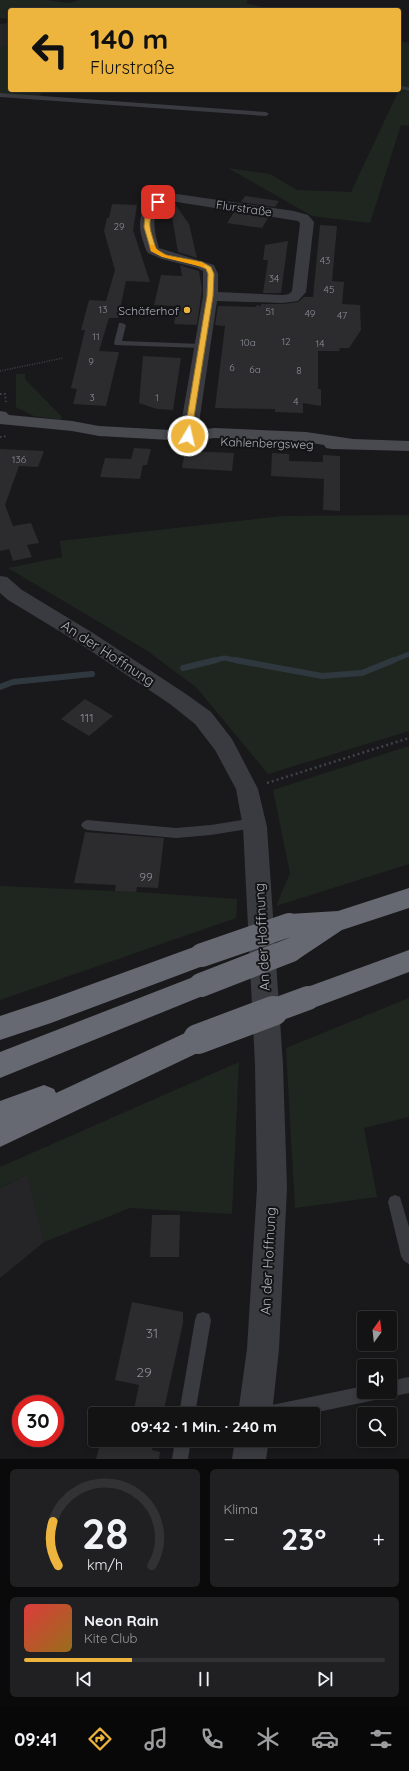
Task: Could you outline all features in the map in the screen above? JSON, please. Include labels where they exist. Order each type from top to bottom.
[{"type":"highway","points":[[0,1065],[200,985],[290,938],[409,898]]},
{"type":"highway","points":[[0,1028],[51,1011],[202,955],[290,938]]},
{"type":"highway","points":[[0,1114],[409,961]]},
{"type":"highway","points":[[0,1032],[51,1011]]},
{"type":"highway","points":[[0,1133],[198,1039]]},
{"type":"street","name":"Flurstraße","points":[[188,436],[210,296],[211,274],[209,268],[200,264],[164,256],[153,250],[147,227],[148,215],[158,202],[167,198],[177,198],[294,215],[303,218],[307,222],[299,292],[293,298],[283,299],[210,296]]},
{"type":"street","name":"Kahlenbergsweg","points":[[1,424],[19,431],[71,433],[99,431],[188,436],[212,441],[306,445],[347,443],[409,446]]},
{"type":"street","name":"An der Hoffnung","points":[[0,582],[15,595],[86,638],[203,718],[224,745],[247,789],[254,823],[269,1065],[272,1188],[263,1349],[257,1407]]},
{"type":"street","points":[[249,1459],[251,1447]]},
{"type":"lane","points":[[0,95],[266,114]]},
{"type":"lane","points":[[122,325],[118,343],[202,346]]},
{"type":"lane","points":[[87,825],[176,833],[211,830],[254,823]]},
{"type":"lane","points":[[395,1202],[409,1256]]},
{"type":"lane","points":[[188,1407],[203,1320]]},
{"type":"lane","points":[[397,1388],[409,1385]]},
{"type":"lane","points":[[301,1407],[357,1396]]},
{"type":"lane","points":[[180,1459],[182,1447]]},
{"type":"path","points":[[0,371],[63,358]]},
{"type":"path","points":[[247,789],[409,738]]},
{"type":"shaded area","points":[[0,0],[45,0],[69,3],[80,0],[248,0],[246,3],[265,8],[8,8],[8,19],[0,18]]},
{"type":"shaded area","points":[[8,23],[8,46],[0,46],[0,24]]},
{"type":"shaded area","points":[[401,41],[409,43],[409,126],[401,125],[370,223],[312,216],[228,168],[270,174],[297,190],[351,192],[398,92],[401,92]]},
{"type":"shaded area","points":[[0,46],[8,46],[8,92],[43,92],[39,97],[0,94]]},
{"type":"shaded area","points":[[16,374],[25,374],[25,379],[62,417],[61,420],[34,416],[16,407]]},
{"type":"shaded area","points":[[409,515],[409,731],[268,774],[197,688],[146,650],[8,568],[62,557],[60,541],[283,516]]},
{"type":"shaded area","points":[[409,746],[409,864],[276,906],[290,873],[273,790]]},
{"type":"shaded area","points":[[0,886],[136,892],[237,899],[236,918],[0,1000]]},
{"type":"shaded area","points":[[409,998],[409,1117],[364,1128],[377,1197],[295,1208],[286,1048]]},
{"type":"shaded area","points":[[239,1062],[232,1214],[130,1208],[44,1242],[27,1174],[0,1188],[0,1167]]},
{"type":"shaded area","points":[[27,1174],[44,1242],[0,1278],[0,1188]]},
{"type":"building","points":[[245,196],[279,201],[275,207],[241,202]]},
{"type":"building","points":[[112,204],[137,205],[133,230],[150,282],[126,281],[118,318],[109,318],[99,351],[119,352],[106,406],[73,404],[77,389],[71,388],[85,330],[81,330],[89,300],[106,301],[115,270],[104,231]]},
{"type":"building","points":[[175,204],[189,224],[197,258],[178,252],[170,205]]},
{"type":"building","points":[[234,212],[268,218],[262,228],[227,223]]},
{"type":"building","points":[[320,225],[337,226],[332,281],[344,282],[342,304],[360,305],[361,330],[349,348],[340,348],[339,351],[318,351],[318,389],[321,389],[321,406],[303,403],[303,413],[275,412],[275,409],[215,408],[225,326],[215,325],[218,306],[256,307],[256,305],[261,306],[261,304],[298,302],[304,297],[313,297]]},
{"type":"building","points":[[288,241],[281,293],[263,293],[268,260],[263,260],[265,245]]},
{"type":"building","points":[[180,265],[199,271],[202,289],[197,325],[174,324],[177,306],[154,305],[161,275],[182,276]]},
{"type":"building","points":[[143,356],[181,358],[173,410],[157,409],[139,403]]},
{"type":"building","points":[[134,448],[151,449],[147,465],[143,465],[140,479],[100,477],[105,458],[131,459]]},
{"type":"building","points":[[0,449],[44,451],[38,467],[19,466],[5,505],[13,526],[31,523],[39,543],[27,545],[32,557],[13,561],[9,549],[0,551]]},
{"type":"building","points":[[185,451],[234,453],[232,471],[182,468]]},
{"type":"building","points":[[272,453],[289,454],[289,461],[323,462],[323,455],[340,456],[340,511],[323,510],[324,479],[271,476]]},
{"type":"building","points":[[85,699],[113,716],[89,736],[61,719]]},
{"type":"building","points":[[85,832],[164,838],[158,888],[137,887],[136,892],[115,891],[116,885],[74,883]]},
{"type":"building","points":[[152,1215],[180,1215],[179,1257],[150,1257]]},
{"type":"building","points":[[132,1302],[183,1312],[183,1323],[165,1407],[134,1407],[139,1385],[115,1380]]},
{"type":"building","points":[[99,1447],[153,1447],[152,1450],[160,1452],[159,1459],[96,1459]]},
{"type":"waterway","points":[[401,87],[409,89]]},
{"type":"waterway","points":[[392,661],[409,654]]},
{"type":"waterway","points":[[216,660],[224,658],[240,661]]},
{"type":"waterway","points":[[183,668],[216,660]]},
{"type":"waterway","points":[[212,661],[216,660]]},
{"type":"waterway","points":[[235,660],[322,676],[362,673],[394,660]]},
{"type":"waterway","points":[[0,687],[13,682],[92,674]]},
{"type":"slow traffic","points":[[152,246],[153,250],[164,256],[203,265]]},
{"type":"place","name":"Schäferhof","points":[[187,310]]},
{"type":"route","points":[[158,202],[148,215],[147,227],[153,250],[164,256],[200,264],[209,268],[211,274],[210,296],[188,436]]}]
